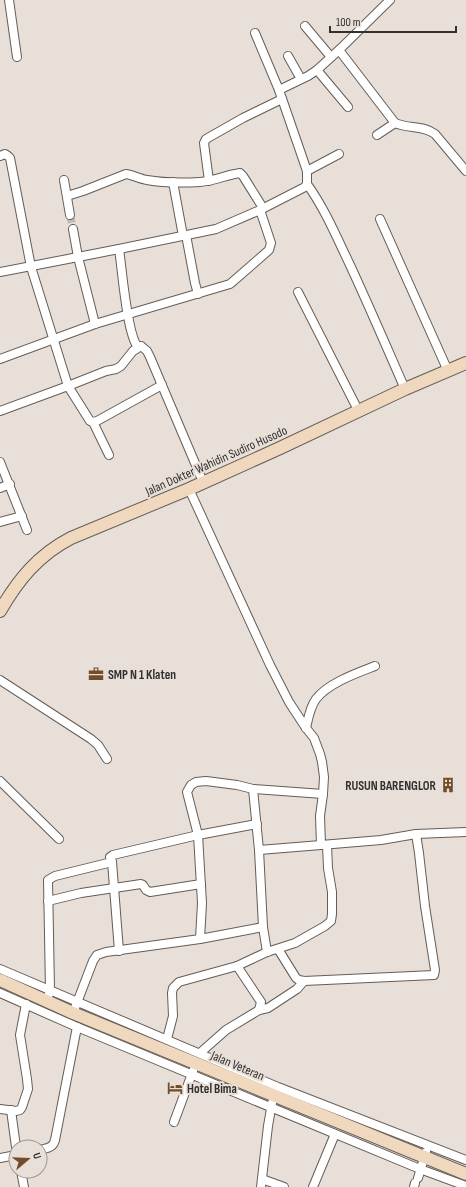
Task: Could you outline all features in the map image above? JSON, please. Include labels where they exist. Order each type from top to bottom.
[{"type":"main road","name":"Jalan Dokter Wahidin Sudiro Husodo","points":[[0,611],[11,592],[23,577],[41,557],[57,545],[189,489],[280,448],[358,410],[466,363]]},
{"type":"main road","name":"Jalan Veteran","points":[[1,985],[48,996],[198,1058],[274,1096],[351,1126],[427,1152],[466,1174]]},
{"type":"street","points":[[8,0],[17,57]]},
{"type":"street","points":[[209,181],[204,143],[206,139],[281,94],[301,79],[317,70],[390,0]]},
{"type":"street","points":[[305,26],[332,57]]},
{"type":"street","points":[[255,33],[281,94],[307,170],[307,184],[316,196],[336,235],[376,321],[405,389]]},
{"type":"street","points":[[339,50],[395,124],[408,127],[417,127],[435,134],[466,171]]},
{"type":"street","points":[[288,56],[301,79]]},
{"type":"street","points":[[317,70],[348,107]]},
{"type":"street","points":[[377,135],[395,124]]},
{"type":"street","points":[[0,156],[5,154],[10,158],[31,267],[68,386],[90,421],[93,422],[109,455]]},
{"type":"street","points":[[307,170],[338,154]]},
{"type":"street","points":[[0,359],[95,324],[230,284],[269,250],[271,242],[261,209],[243,176],[240,174],[209,181],[173,182],[145,180],[126,174],[67,196]]},
{"type":"street","points":[[64,180],[70,215]]},
{"type":"street","points":[[173,182],[198,294]]},
{"type":"street","points":[[0,272],[31,267],[219,228],[305,187],[307,184]]},
{"type":"street","points":[[380,219],[448,371]]},
{"type":"street","points":[[73,229],[78,257],[95,324]]},
{"type":"street","points":[[120,249],[127,314],[134,341],[138,347],[141,346],[147,351],[203,482]]},
{"type":"street","points":[[298,292],[358,410]]},
{"type":"street","points":[[0,411],[106,371],[116,369],[121,366],[133,351],[141,346]]},
{"type":"street","points":[[93,422],[162,385]]},
{"type":"street","points":[[0,462],[27,530]]},
{"type":"street","points":[[0,488],[10,484]]},
{"type":"street","points":[[166,1039],[172,1016],[173,988],[179,982],[237,966],[266,952],[296,943],[319,930],[331,921],[332,914],[332,892],[320,816],[324,777],[320,754],[314,738],[289,702],[270,665],[189,489]]},
{"type":"street","points":[[0,522],[22,516]]},
{"type":"street","points":[[306,728],[311,709],[315,700],[321,694],[337,682],[375,666]]},
{"type":"street","points":[[0,680],[91,739],[98,745],[107,759]]},
{"type":"street","points":[[0,781],[59,839]]},
{"type":"street","points":[[200,939],[202,903],[198,835],[187,792],[191,785],[196,782],[218,782],[254,789],[322,794]]},
{"type":"street","points":[[254,789],[266,952]]},
{"type":"street","points":[[119,951],[112,862],[110,857],[113,855],[198,835],[257,824]]},
{"type":"street","points":[[259,850],[381,840],[416,834],[466,832]]},
{"type":"street","points":[[278,949],[296,978],[304,982],[433,976],[435,974],[416,834]]},
{"type":"street","points":[[0,969],[48,996],[48,880],[112,862]]},
{"type":"street","points":[[48,901],[81,893],[141,884],[147,891],[150,892],[201,884]]},
{"type":"street","points":[[198,1058],[166,1039],[75,1007],[93,961],[96,955],[106,952],[200,939],[263,927]]},
{"type":"street","points":[[237,966],[261,1002],[259,1010]]},
{"type":"street","points":[[174,1122],[198,1058],[226,1030],[259,1010],[268,1008],[304,982]]},
{"type":"street","points":[[1,985],[12,998],[77,1027],[192,1074],[274,1096],[335,1134],[466,1186]]},
{"type":"street","points":[[0,1109],[20,1110],[28,1089],[20,1035],[26,1004]]},
{"type":"street","points":[[48,1148],[54,1145],[77,1027]]},
{"type":"street","points":[[274,1096],[262,1183],[284,1187]]},
{"type":"street","points":[[11,1110],[15,1139]]},
{"type":"street","points":[[313,1187],[335,1134]]},
{"type":"street","points":[[416,1182],[427,1152],[466,1160]]},
{"type":"tunnel","points":[[70,215],[73,229]]},
{"type":"place","name":"SMP N 1 Klaten","points":[[96,674]]},
{"type":"place","name":"RUSUN BARENGLOR","points":[[448,785]]},
{"type":"place","name":"Hotel Bima","points":[[175,1088]]}]
